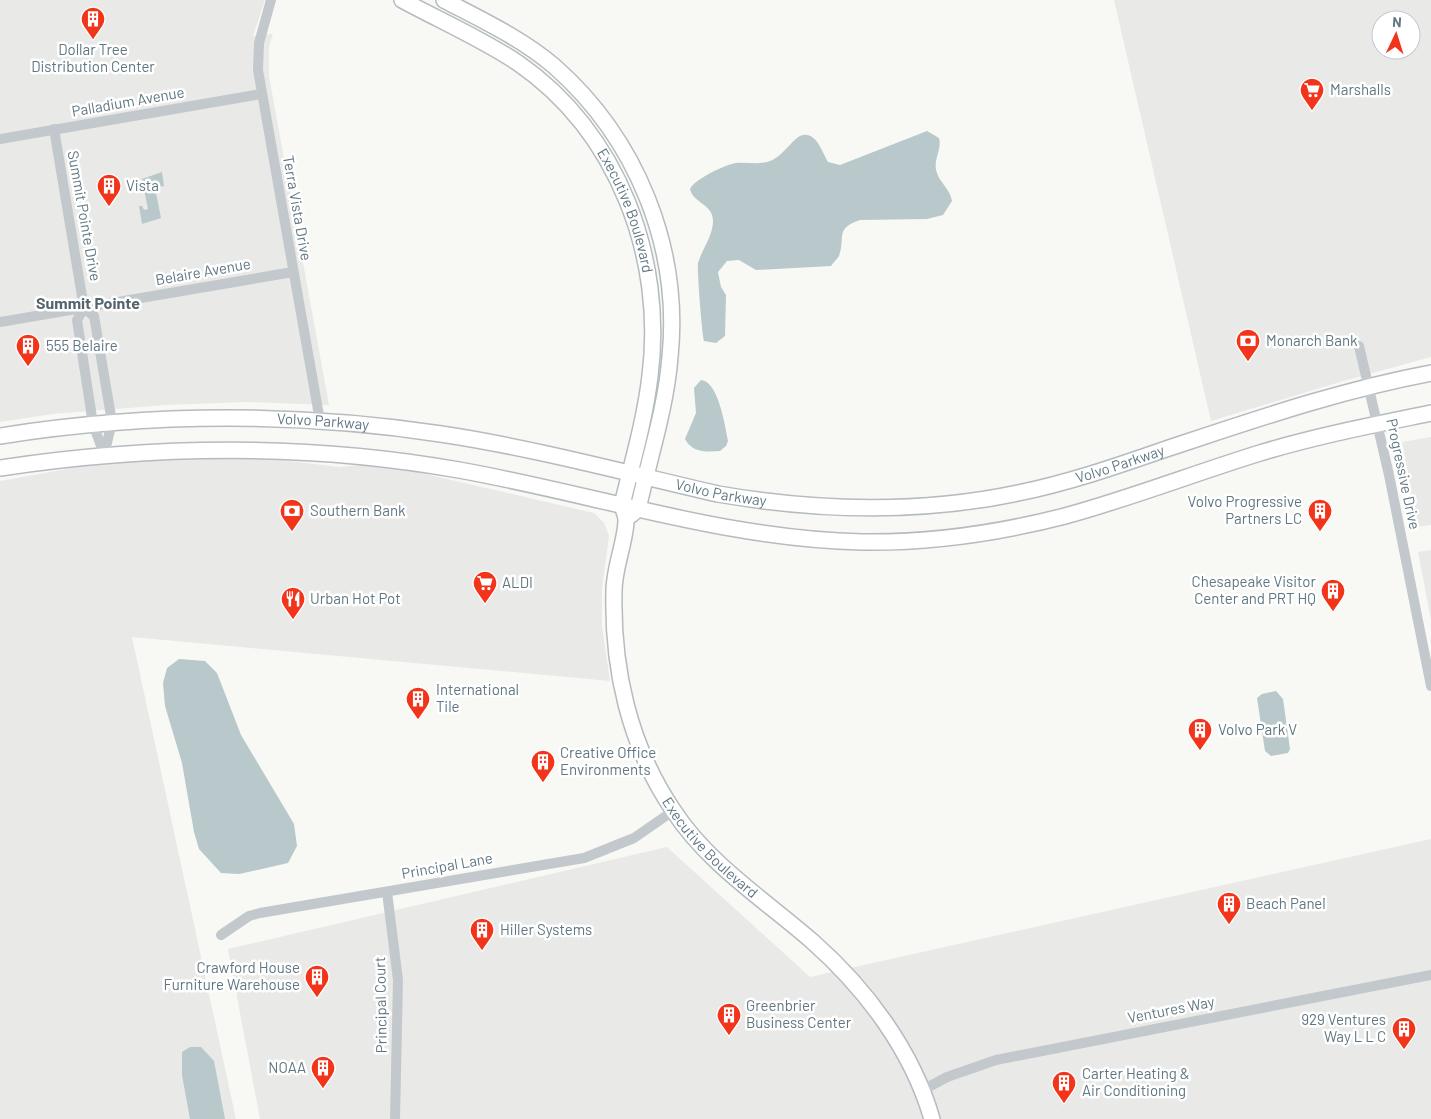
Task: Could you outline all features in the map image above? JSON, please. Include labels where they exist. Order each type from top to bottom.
[{"type":"main road","name":"Executive Boulevard","points":[[402,0],[502,53],[535,77],[578,120],[620,184],[642,241],[652,308],[650,374],[629,473],[614,590],[618,670],[632,725],[648,764],[673,810],[704,848],[733,876],[814,943],[862,993],[893,1035],[922,1091],[932,1119]]},
{"type":"main road","name":"Executive Boulevard","points":[[444,0],[504,32],[554,66],[583,95],[610,128],[630,160],[645,191],[665,255],[672,316],[668,377],[638,509]]},
{"type":"main road","name":"Volvo Parkway","points":[[0,436],[112,422],[200,417],[320,421],[464,438],[718,494],[797,505],[877,509],[957,503],[1016,494],[1074,479],[1262,417],[1369,386],[1431,373]]},
{"type":"main road","name":"Volvo Parkway","points":[[0,468],[104,456],[242,450],[357,456],[461,470],[624,513],[638,509],[715,526],[792,538],[864,542],[945,537],[986,532],[1064,516],[1293,443],[1431,413]]},
{"type":"street","name":"Terra Vista Drive","points":[[271,0],[258,52],[262,94],[320,421]]},
{"type":"street","name":"Palladium Avenue","points":[[0,139],[262,94]]},
{"type":"street","name":"Summit Pointe Drive","points":[[54,129],[84,308],[77,320],[93,424],[104,456]]},
{"type":"street","name":"Belaire Avenue","points":[[0,322],[293,272]]},
{"type":"street","name":"Summit Pointe Drive","points":[[84,308],[94,316],[112,422],[104,456]]},
{"type":"street","name":"Progressive Drive","points":[[1359,346],[1431,686]]},
{"type":"street","name":"Principal Lane","points":[[221,935],[249,916],[260,913],[584,858],[634,838],[673,810]]},
{"type":"street","name":"Principal Court","points":[[387,892],[398,980],[395,1119]]},
{"type":"street","name":"Ventures Way","points":[[922,1091],[947,1077],[996,1060],[1431,975]]},
{"type":"shaded area","points":[[0,0],[265,0],[253,36],[273,34],[269,46],[269,76],[329,405],[247,402],[166,405],[53,414],[0,422]]},
{"type":"shaded area","points":[[1114,0],[1431,0],[1431,357],[1211,421]]},
{"type":"shaded area","points":[[927,131],[939,138],[940,146],[936,170],[952,201],[943,215],[927,219],[860,220],[852,223],[842,234],[839,256],[831,266],[756,270],[739,260],[727,261],[718,272],[721,287],[726,295],[725,336],[716,343],[704,341],[698,263],[711,233],[713,221],[710,211],[694,197],[690,189],[693,185],[717,169],[731,164],[770,161],[803,135],[808,135],[815,140],[828,162],[840,165]]},
{"type":"shaded area","points":[[162,172],[164,186],[155,188],[161,218],[142,224],[139,206],[142,206],[144,210],[148,209],[142,179]]},
{"type":"shaded area","points":[[701,380],[707,382],[712,388],[723,415],[728,441],[726,446],[720,451],[696,449],[688,444],[685,439],[696,413],[694,388]]},
{"type":"shaded area","points":[[1431,437],[1431,525],[1417,527],[1402,442]]},
{"type":"shaded area","points":[[158,458],[265,458],[339,467],[373,464],[395,467],[594,513],[604,523],[609,536],[602,589],[602,626],[610,681],[132,637],[236,1119],[0,1119],[0,481],[94,464]]},
{"type":"shaded area","points":[[1431,550],[1431,620],[1418,552]]},
{"type":"shaded area","points":[[179,659],[205,661],[217,673],[241,735],[294,824],[297,846],[288,863],[239,874],[221,873],[199,849],[194,832],[182,763],[165,706],[163,683],[167,668]]},
{"type":"shaded area","points":[[1276,691],[1283,699],[1290,749],[1288,753],[1271,756],[1265,751],[1257,698],[1262,694]]},
{"type":"shaded area","points":[[1431,839],[1431,1119],[260,1119],[228,949],[667,847],[810,977]]},
{"type":"shaded area","points":[[190,1047],[201,1047],[214,1061],[225,1119],[190,1119],[182,1075],[182,1052]]},
{"type":"place","name":"Dollar Tree Distribution Center","points":[[93,40]]},
{"type":"place","name":"Marshalls","points":[[1312,111]]},
{"type":"place","name":"Vista","points":[[109,207]]},
{"type":"place","name":"Monarch Bank","points":[[1248,362]]},
{"type":"place","name":"555 Belaire","points":[[28,367]]},
{"type":"place","name":"Southern Bank","points":[[292,532]]},
{"type":"place","name":"Volvo Progressive Partners LC","points":[[1320,532]]},
{"type":"place","name":"ALDI","points":[[485,604]]},
{"type":"place","name":"Chesapeake Visitor Center and PRT HQ","points":[[1333,612]]},
{"type":"place","name":"Urban Hot Pot","points":[[293,620]]},
{"type":"place","name":"International Tile","points":[[418,720]]},
{"type":"place","name":"Volvo Park V","points":[[1200,751]]},
{"type":"place","name":"Creative Office Environments","points":[[543,783]]},
{"type":"place","name":"Beach Panel","points":[[1229,925]]},
{"type":"place","name":"Hiller Systems","points":[[482,951]]},
{"type":"place","name":"Crawford House Furniture Warehouse","points":[[317,998]]},
{"type":"place","name":"Greenbrier Business Center","points":[[729,1036]]},
{"type":"place","name":"929 Ventures Way L L C","points":[[1404,1050]]},
{"type":"place","name":"NOAA","points":[[323,1089]]},
{"type":"place","name":"Carter Heating & Air Conditioning","points":[[1064,1104]]},
{"type":"district","name":"Summit Pointe","points":[[88,303]]}]
